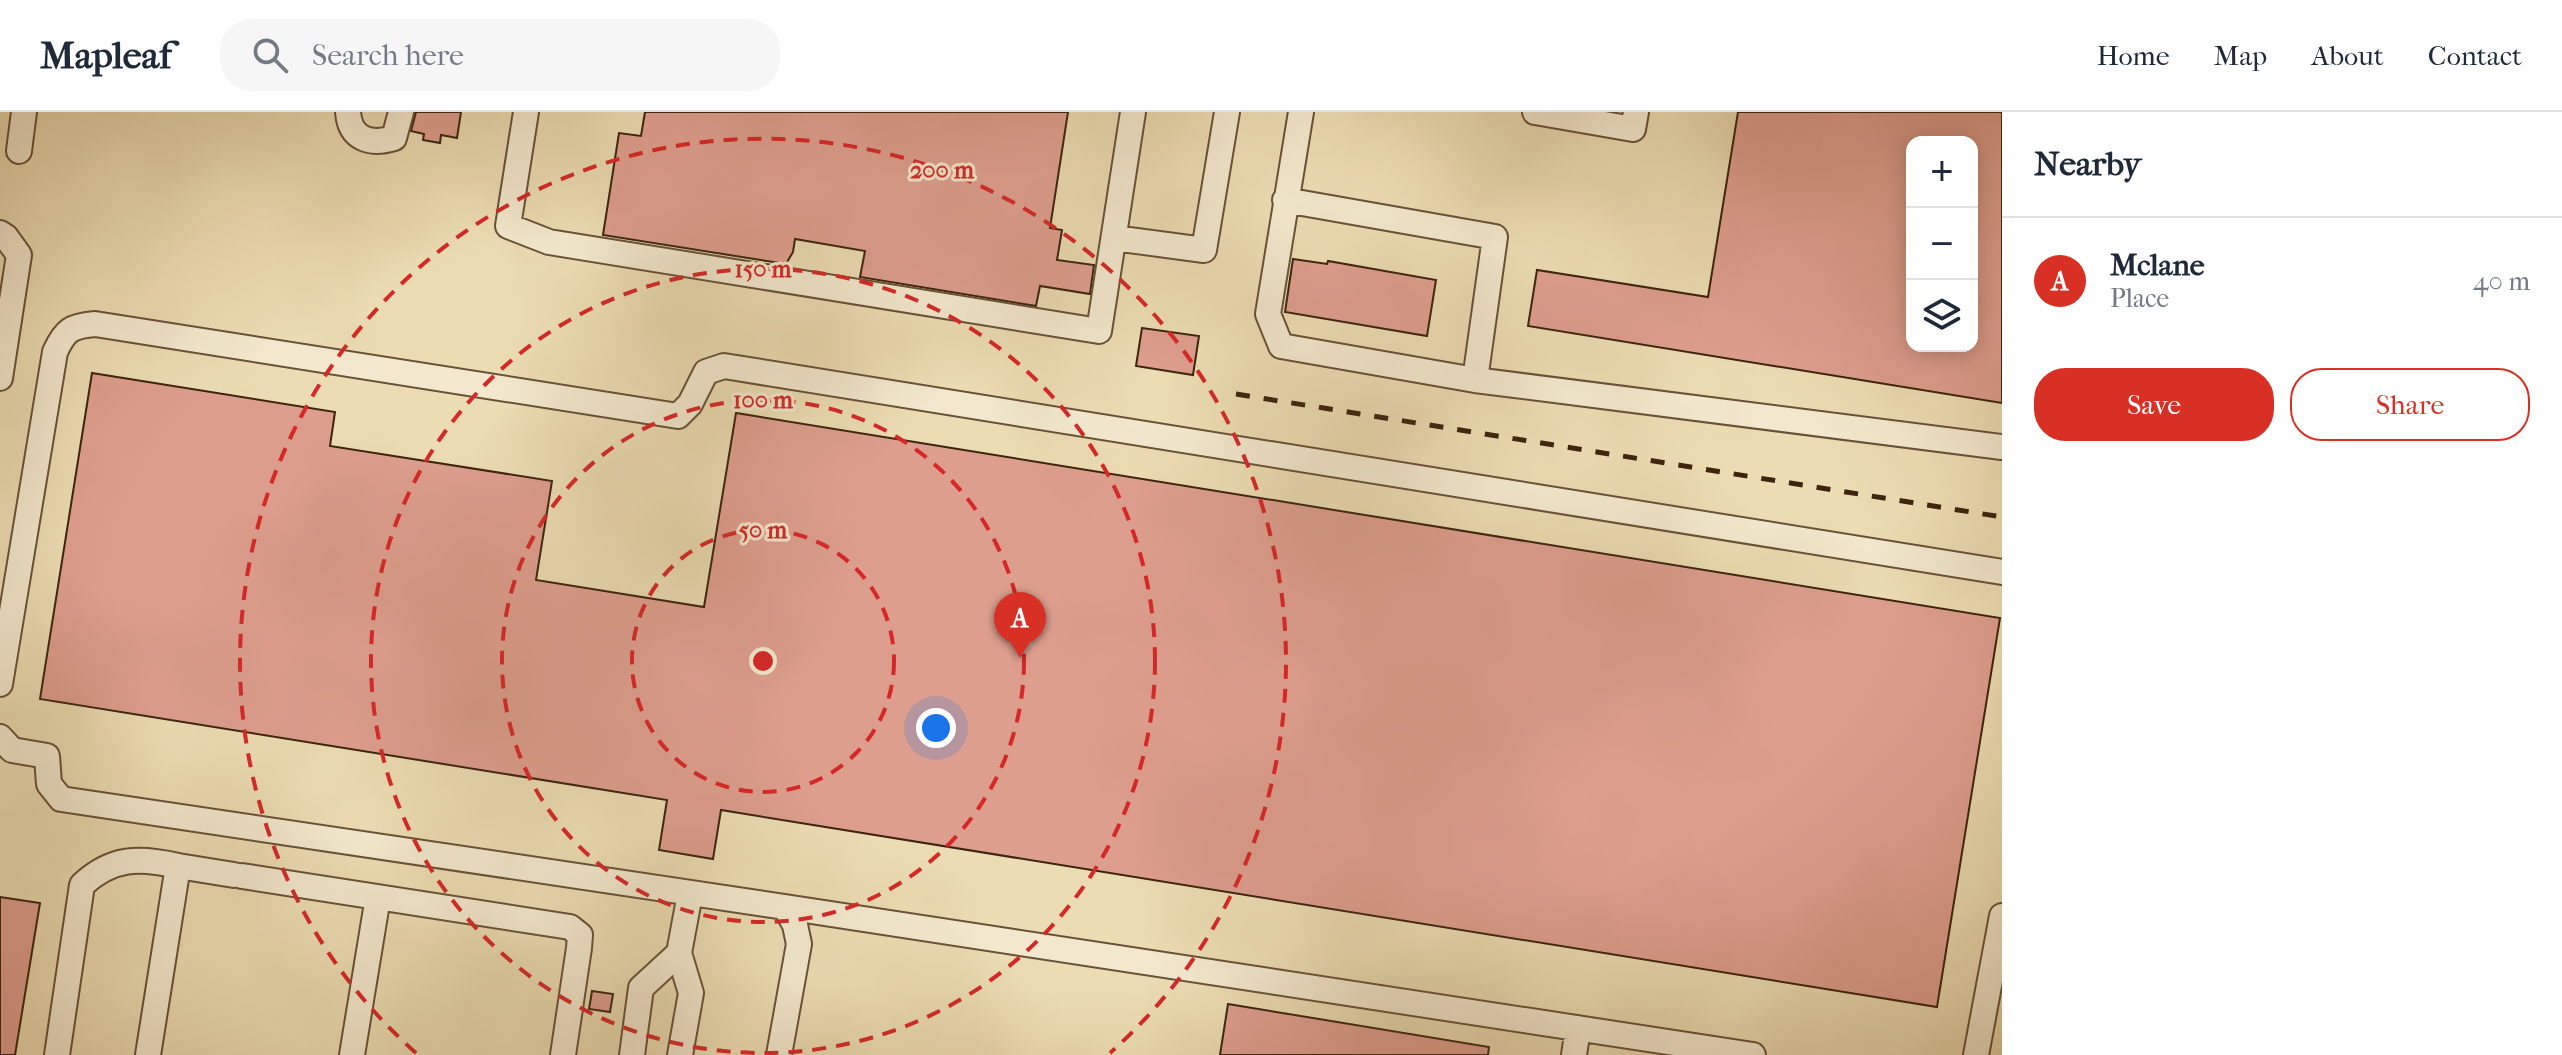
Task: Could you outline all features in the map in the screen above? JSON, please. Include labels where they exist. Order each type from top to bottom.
[{"type":"lane","points":[[19,151],[24,112]]},
{"type":"lane","points":[[348,112],[355,132],[367,141],[378,143],[394,138],[401,112]]},
{"type":"lane","points":[[526,112],[508,226],[549,242],[1099,331],[1133,112]]},
{"type":"lane","points":[[1114,238],[1204,250],[1227,112]]},
{"type":"lane","points":[[1301,112],[1268,314],[1281,346],[1475,380],[2002,447]]},
{"type":"lane","points":[[1535,112],[1633,129],[1636,112]]},
{"type":"lane","points":[[1285,200],[1495,237],[1475,380]]},
{"type":"lane","points":[[0,233],[19,255],[0,378]]},
{"type":"lane","points":[[0,684],[55,352],[63,335],[78,325],[95,324],[678,416],[690,404],[706,372],[724,366],[2002,572]]},
{"type":"lane","points":[[0,737],[12,750],[47,756],[49,784],[61,799],[1753,1055]]},
{"type":"lane","points":[[57,1055],[82,885],[96,872],[120,861],[154,860],[570,927],[580,935],[563,1055]]},
{"type":"lane","points":[[148,1055],[178,866]]},
{"type":"lane","points":[[680,1055],[691,993],[679,953],[690,894]]},
{"type":"lane","points":[[352,1055],[378,897]]},
{"type":"lane","points":[[779,1055],[799,944],[795,925],[785,907]]},
{"type":"lane","points":[[1976,1055],[2002,916]]},
{"type":"lane","points":[[632,1055],[641,988],[679,953]]},
{"type":"lane","points":[[1574,1055],[1578,1028]]},
{"type":"building","points":[[416,112],[461,112],[457,138],[441,135],[440,143],[423,140],[424,134],[411,131]]},
{"type":"building","points":[[645,112],[1068,112],[1050,228],[1062,230],[1057,260],[1094,265],[1090,294],[1040,286],[1036,306],[860,277],[865,251],[795,239],[793,252],[786,264],[603,235],[619,133],[641,136]]},
{"type":"building","points":[[1738,112],[2002,112],[2002,403],[1528,326],[1537,270],[1708,297]]},
{"type":"building","points":[[1293,259],[1327,264],[1328,261],[1436,280],[1427,336],[1285,312]]},
{"type":"building","points":[[1142,328],[1199,336],[1193,375],[1136,366]]},
{"type":"building","points":[[92,373],[335,412],[330,446],[552,481],[536,580],[704,607],[736,413],[2000,618],[1937,1007],[721,810],[713,859],[659,850],[667,800],[40,699]]},
{"type":"building","points":[[0,897],[40,903],[15,1055],[0,1055]]},
{"type":"building","points":[[592,991],[613,994],[610,1012],[589,1009]]},
{"type":"building","points":[[1228,1004],[1489,1047],[1488,1055],[1220,1055]]},
{"type":"railway","points":[[1236,394],[2002,517]]},
{"type":"place","name":"Mclane","points":[[1020,658]]}]
